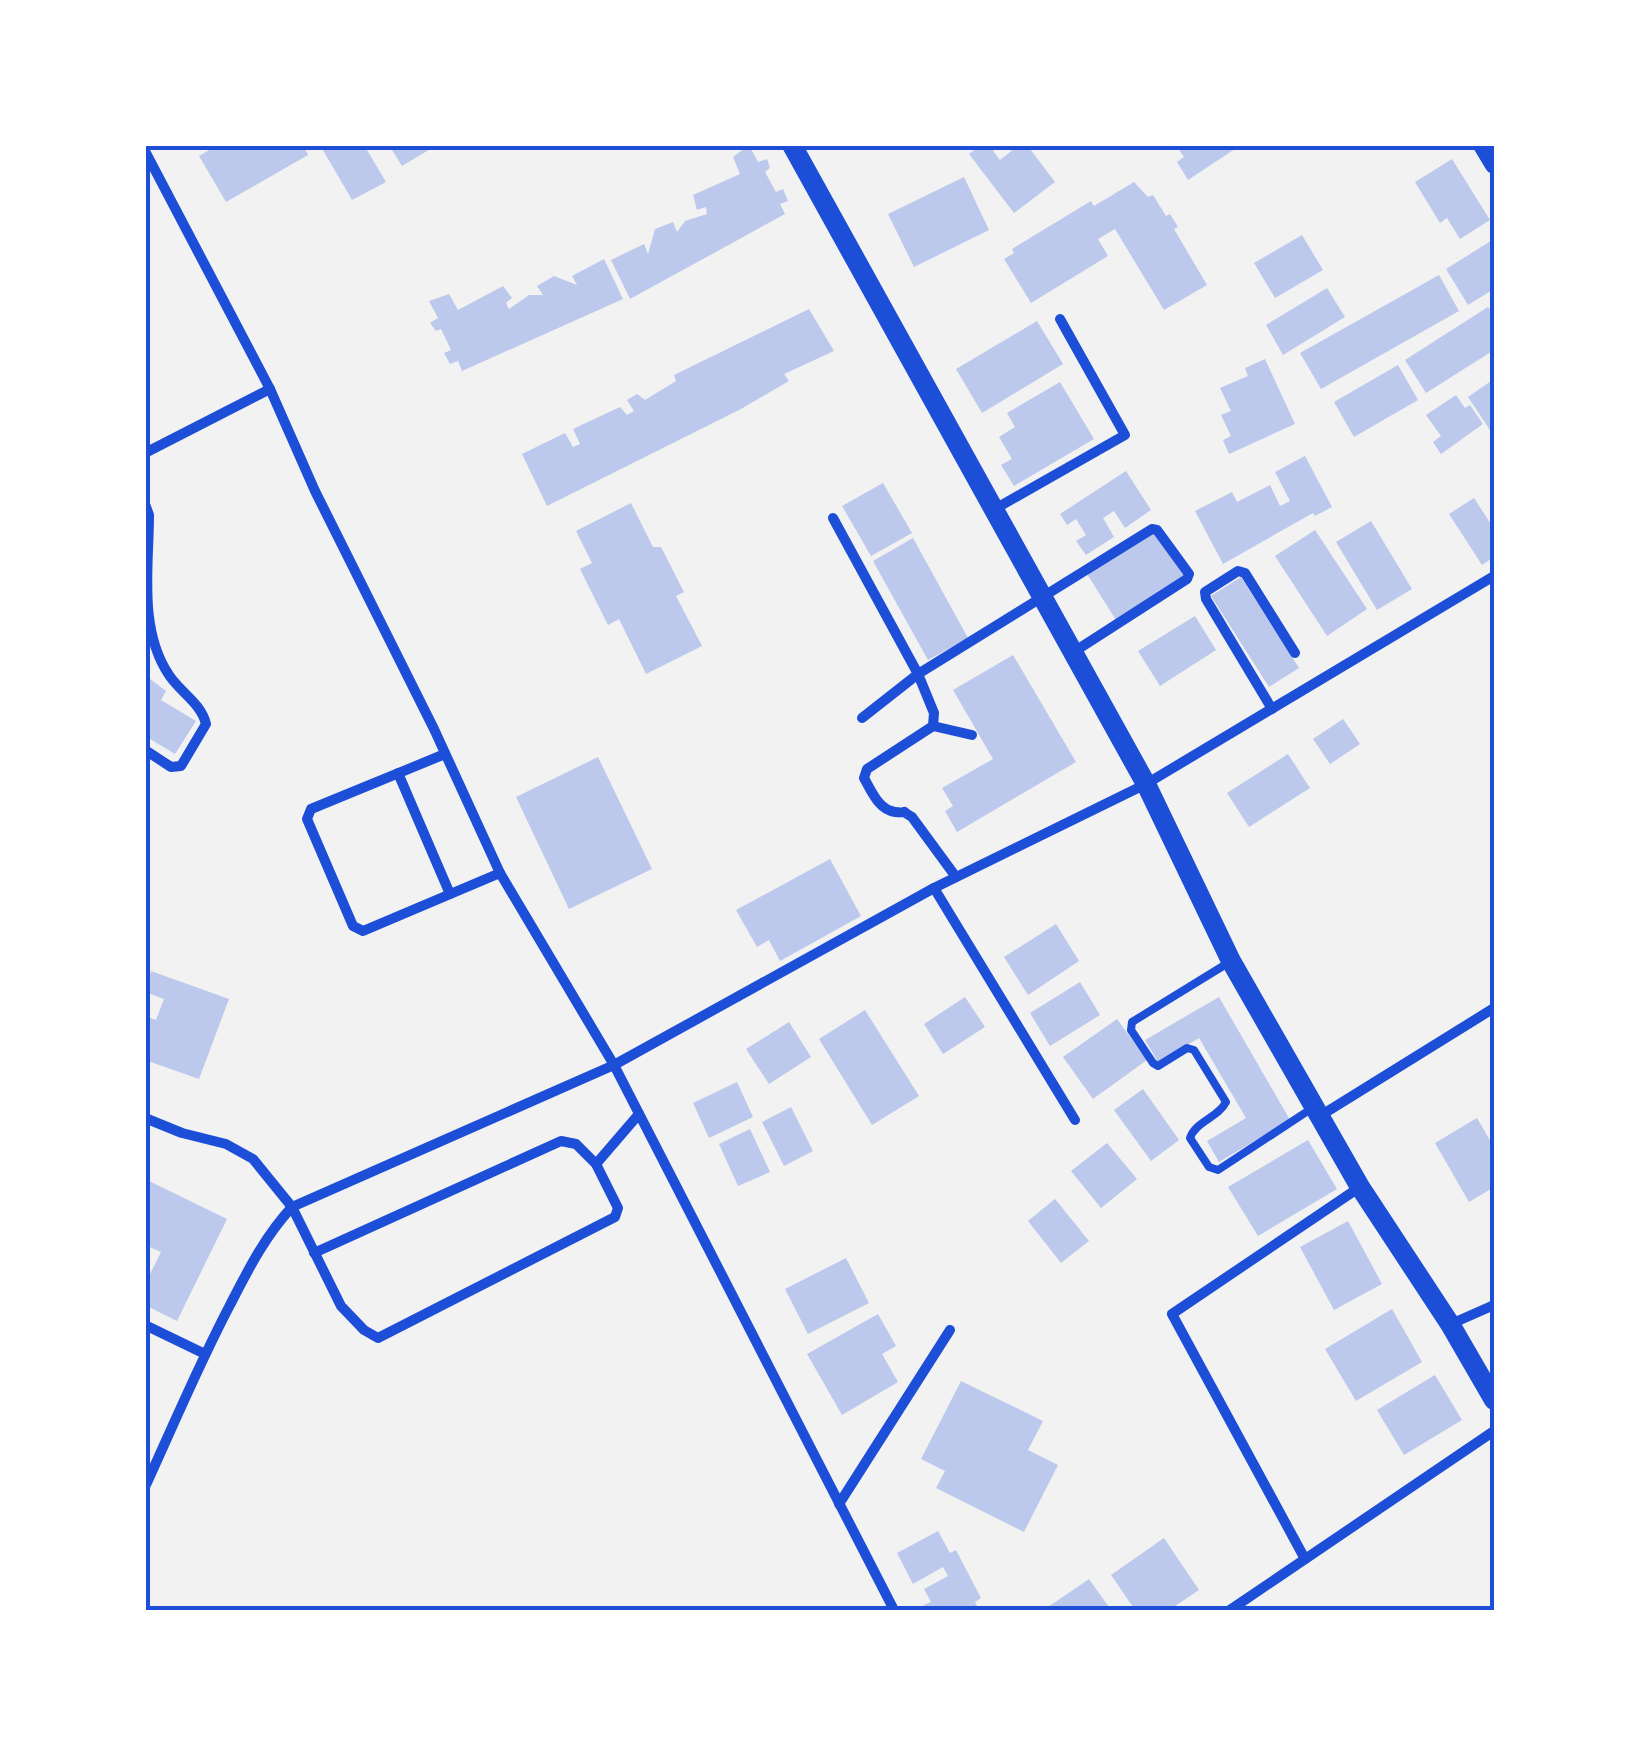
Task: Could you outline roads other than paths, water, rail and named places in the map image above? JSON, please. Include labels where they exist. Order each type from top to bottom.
[{"type":"main road","points":[[792,145],[1146,784],[1231,961],[1360,1187],[1450,1324],[1494,1400]]},
{"type":"street","points":[[154,145],[145,151],[270,389],[315,491],[500,873],[614,1065],[894,1610]]},
{"type":"street","points":[[1482,145],[1494,163]]},
{"type":"street","points":[[992,510],[1125,435],[1060,319]]},
{"type":"street","points":[[145,453],[270,389]]},
{"type":"street","points":[[145,504],[149,514],[147,621],[167,673],[203,713],[206,724],[181,766],[171,766],[145,750]]},
{"type":"street","points":[[833,518],[918,674],[934,713],[932,726]]},
{"type":"street","points":[[862,718],[918,674],[992,626],[1152,529],[1157,530],[1189,574],[1187,579],[1072,652]]},
{"type":"street","points":[[1272,709],[1206,599],[1206,592],[1238,571],[1245,573],[1295,654]]},
{"type":"street","points":[[145,1487],[254,1258],[276,1224],[292,1208],[614,1065],[934,888],[1146,784],[1494,576]]},
{"type":"street","points":[[956,878],[912,817],[904,812],[891,813],[881,806],[864,778],[868,769],[932,726],[972,735]]},
{"type":"street","points":[[445,754],[311,809],[308,818],[353,926],[363,931],[500,873]]},
{"type":"street","points":[[398,773],[450,894]]},
{"type":"street","points":[[934,888],[1075,1120]]},
{"type":"street","points":[[1316,1112],[1494,1008]]},
{"type":"street","points":[[596,1164],[639,1114]]},
{"type":"street","points":[[145,1118],[226,1144],[253,1159],[292,1208],[314,1254],[340,1306],[378,1338],[615,1217],[618,1208],[596,1164],[576,1144],[561,1141],[314,1254]]},
{"type":"street","points":[[1305,1559],[1172,1314],[1360,1187]]},
{"type":"street","points":[[1450,1324],[1494,1305]]},
{"type":"street","points":[[145,1324],[205,1354]]},
{"type":"street","points":[[839,1504],[950,1330]]},
{"type":"street","points":[[1230,1610],[1494,1431]]},
{"type":"street","points":[[1249,1597],[1257,1610]]},
{"type":"lane","points":[[1231,961],[1132,1022],[1131,1030],[1158,1066],[1187,1048],[1194,1050],[1226,1102],[1190,1138],[1209,1167],[1218,1170],[1316,1112]]}]
